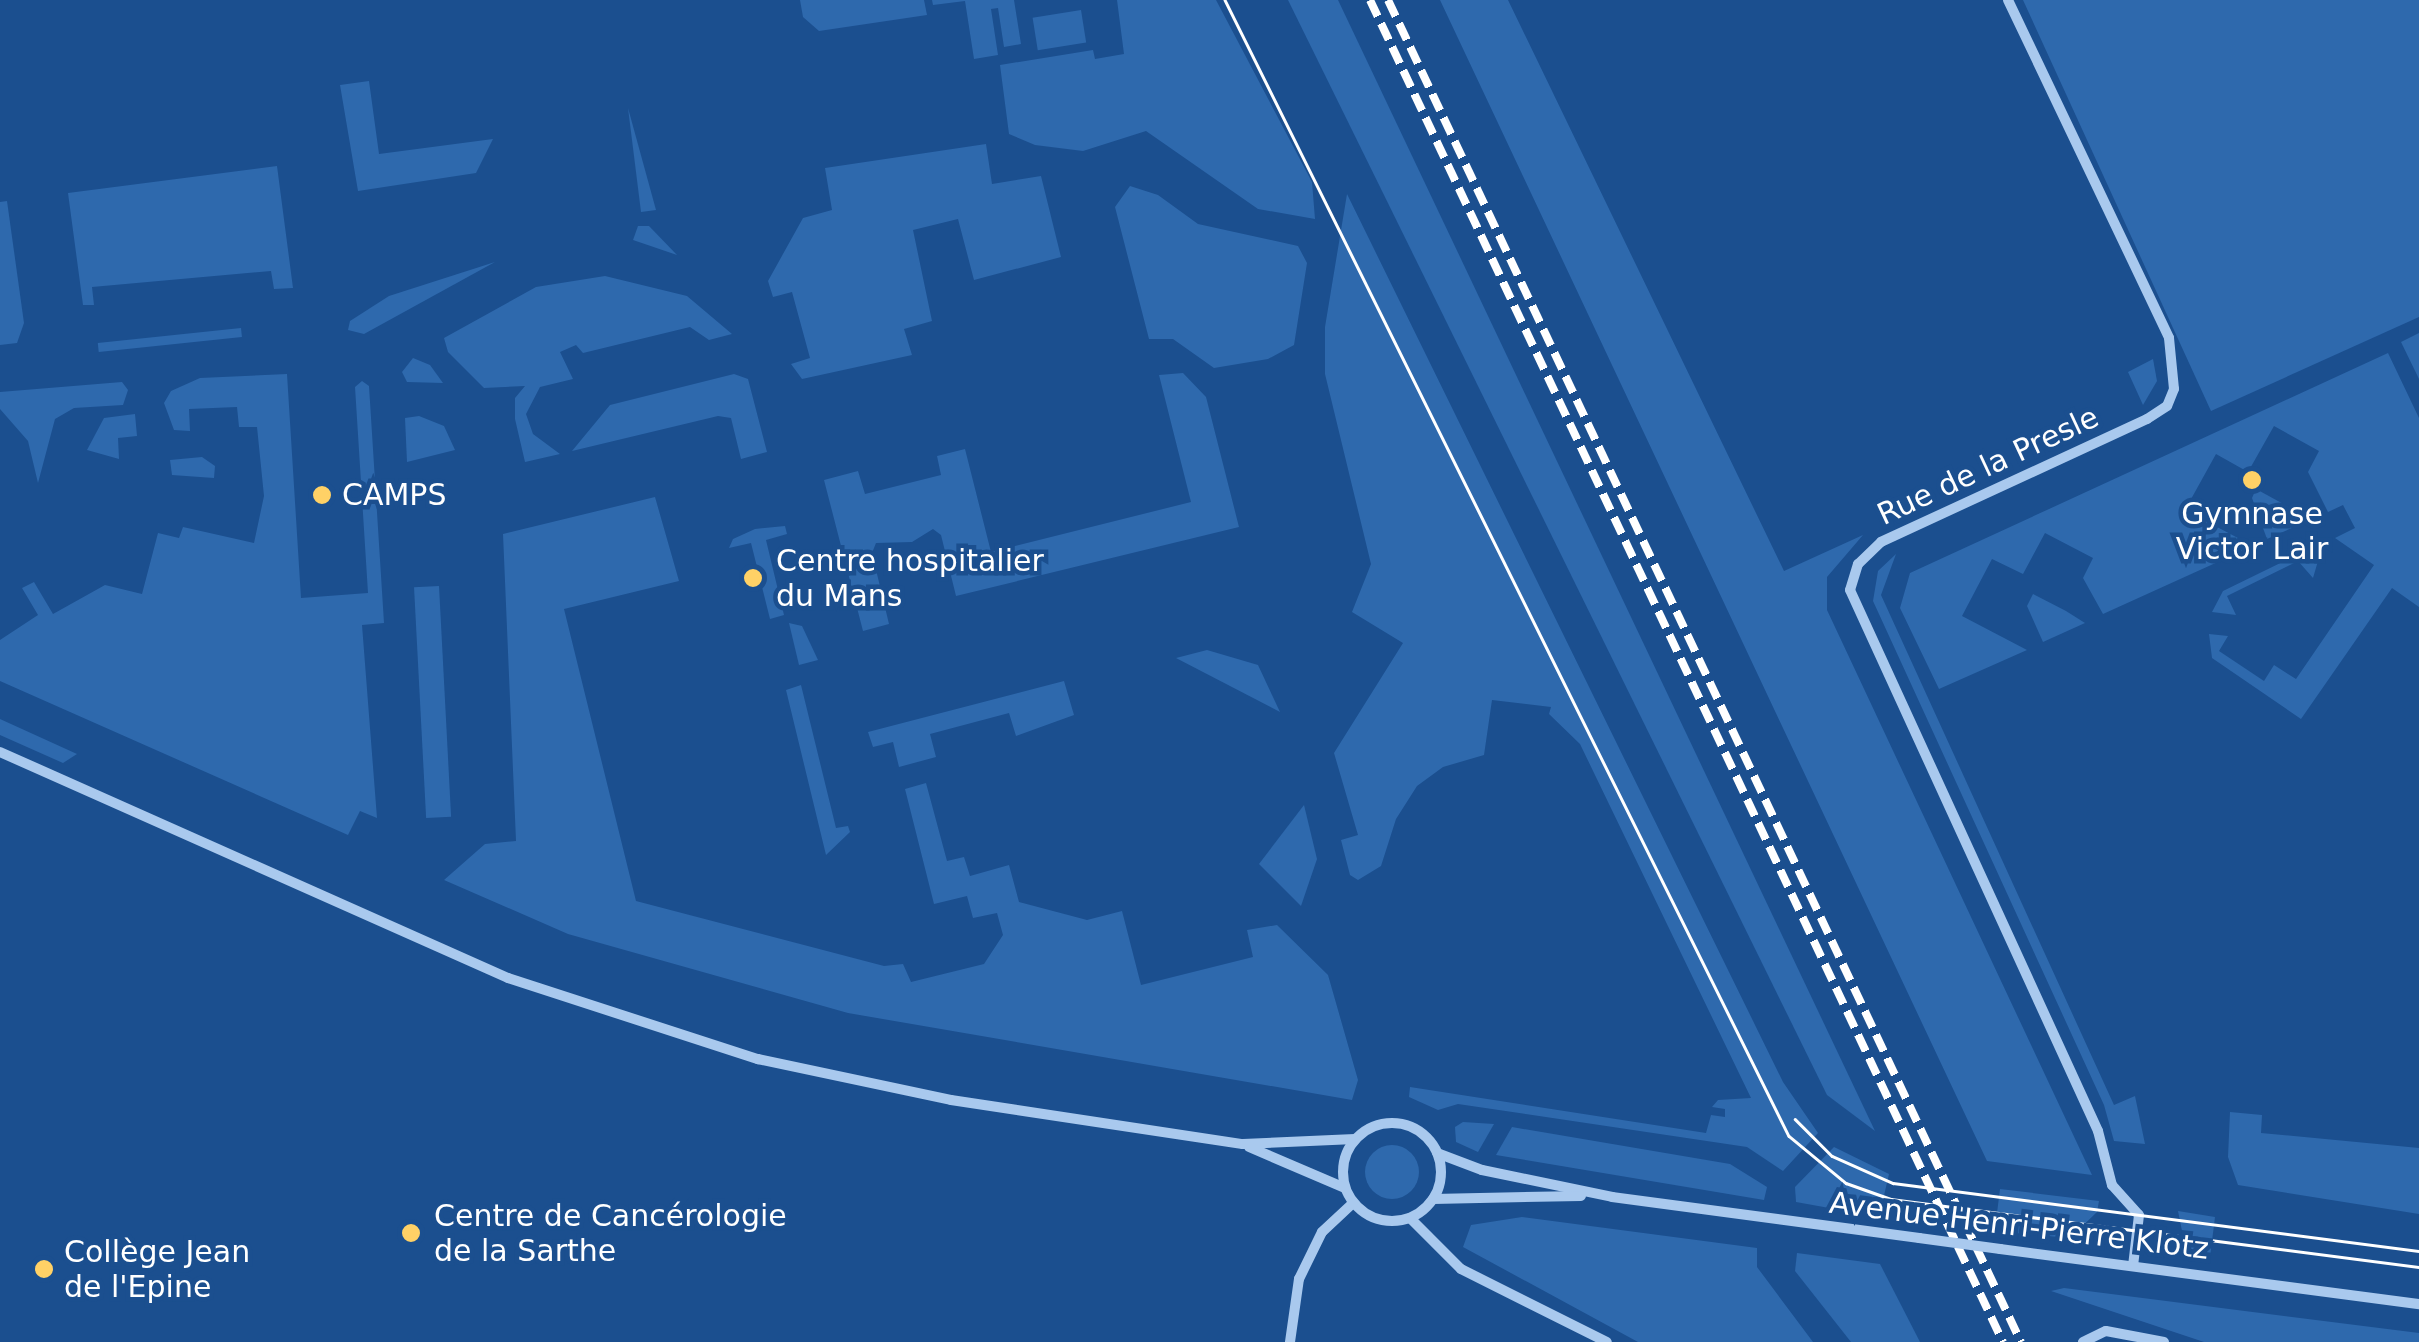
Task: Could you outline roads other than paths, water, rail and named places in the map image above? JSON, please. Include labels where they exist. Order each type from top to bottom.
[{"type":"street","name":"Rue de la Presle","points":[[2008,0],[2168,338],[2174,389],[2167,406],[2147,419],[1882,542],[1858,564],[1850,598],[2098,1131],[2112,1185],[2139,1215],[2133,1266]]},
{"type":"street","points":[[0,752],[508,978],[650,1028],[950,1100],[1243,1144],[1356,1139]]},
{"type":"street","points":[[1401,1124],[1426,1136],[1438,1154],[1441,1176],[1433,1200],[1410,1218],[1380,1220],[1353,1203],[1345,1188],[1344,1158],[1356,1139],[1374,1126],[1401,1124]]},
{"type":"street","points":[[1243,1144],[1345,1188]]},
{"type":"street","name":"Avenue Henri-Pierre Klotz","points":[[1438,1154],[1482,1170],[1612,1197],[2419,1304]]},
{"type":"street","name":"Avenue Henri-Pierre Klotz","points":[[1433,1200],[1612,1197]]},
{"type":"street","points":[[1290,1342],[1298,1279],[1322,1232],[1353,1203]]},
{"type":"street","points":[[1410,1218],[1461,1269],[1606,1342]]},
{"type":"street","points":[[2083,1342],[2106,1331],[2164,1342]]},
{"type":"tram line","points":[[1225,0],[1789,1136],[1846,1183],[1891,1199],[2419,1267]]},
{"type":"tram line","points":[[1795,1119],[1832,1156],[1893,1183],[2419,1251]]},
{"type":"railway","points":[[1370,0],[2003,1342]]},
{"type":"railway","points":[[1388,0],[2021,1342]]},
{"type":"place","name":"Gymnase Victor Lair","points":[[2252,480]]},
{"type":"place","name":"CAMPS","points":[[322,495]]},
{"type":"place","name":"Centre hospitalier du Mans","points":[[753,578]]},
{"type":"place","name":"Centre de Cancérologie de la Sarthe","points":[[411,1233]]},
{"type":"place","name":"Collège Jean de l'Epine","points":[[44,1269]]}]
